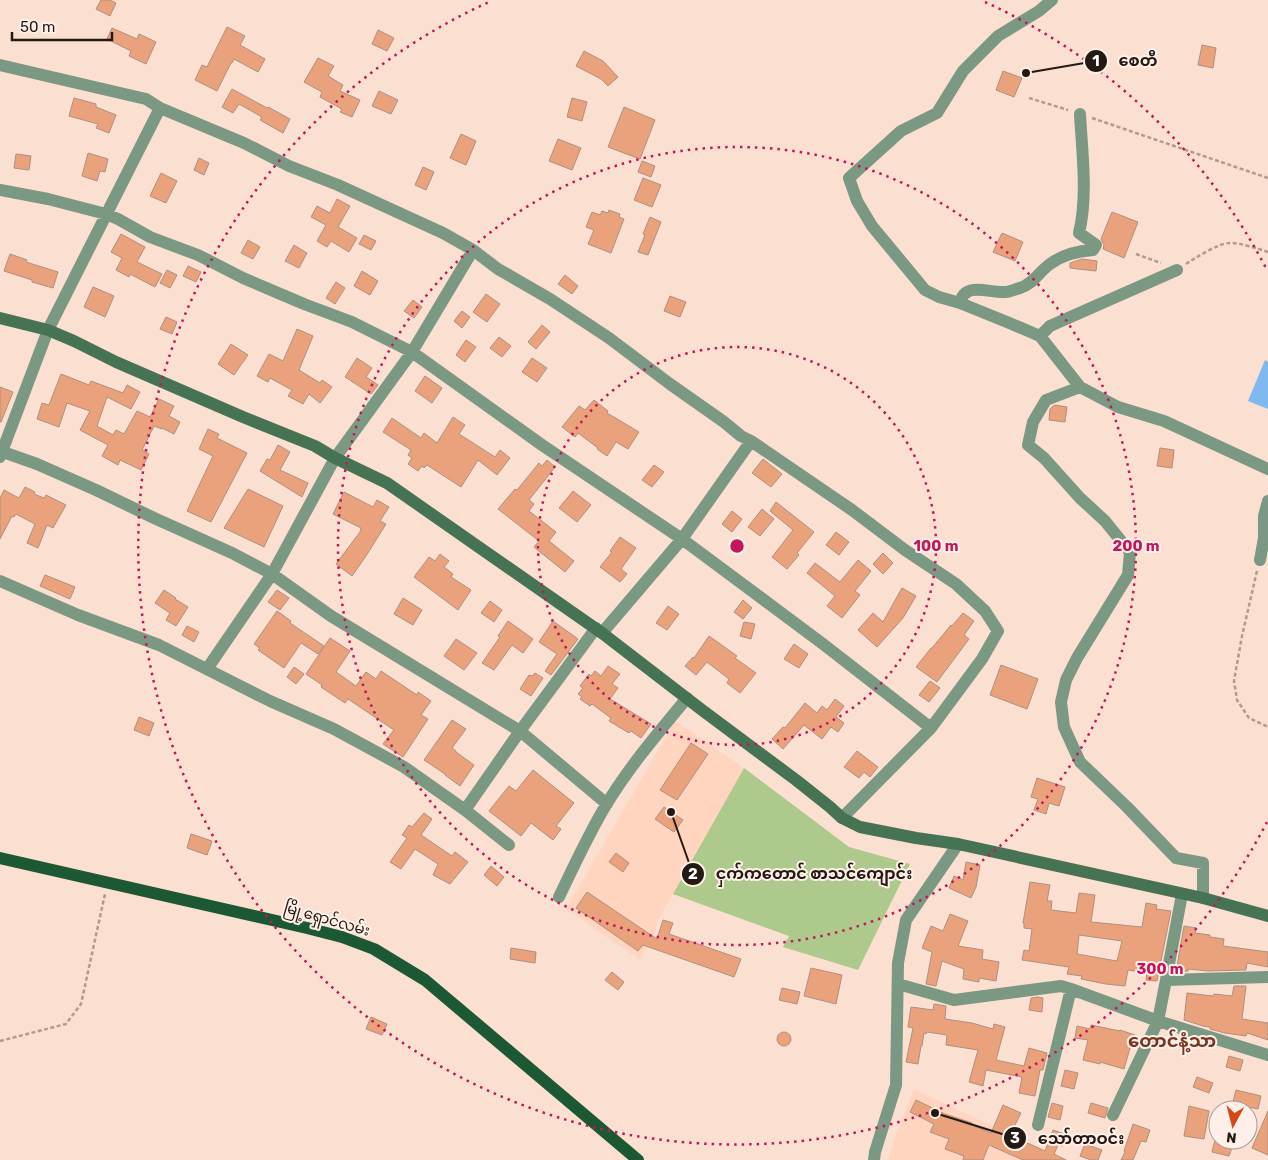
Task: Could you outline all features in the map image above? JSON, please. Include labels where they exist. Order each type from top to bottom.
[{"type":"main road","points":[[0,318],[48,330],[74,341],[116,362],[315,446],[335,458],[388,483],[599,630],[796,780],[842,818],[860,828],[958,844],[1203,898],[1268,916]]},
{"type":"main road","name":"မြို့ရှောင်လမ်း","points":[[0,858],[307,928],[342,937],[374,949],[425,980],[638,1160]]},
{"type":"street","points":[[1052,0],[1039,11],[998,36],[963,71],[937,113],[901,130],[849,178],[857,201],[872,226],[925,290],[1040,336],[1080,388],[1118,407],[1164,421],[1268,469]]},
{"type":"street","points":[[0,65],[146,99],[160,108],[244,143],[290,166],[338,185],[443,232],[610,338],[741,436],[852,510],[905,550],[956,584],[986,611],[998,631],[982,659],[931,728],[842,818]]},
{"type":"street","points":[[160,108],[48,330],[1,453],[37,464],[96,490],[232,553],[272,574],[331,616],[520,731],[606,804]]},
{"type":"street","points":[[960,304],[961,296],[966,291],[975,289],[1007,292],[1025,287],[1038,277],[1049,264],[1081,251],[1093,250],[1096,245],[1079,233],[1084,200],[1080,114]]},
{"type":"street","points":[[0,190],[48,199],[106,214],[150,237],[198,255],[243,278],[352,322],[412,352],[542,445],[682,539],[931,728]]},
{"type":"street","points":[[206,669],[272,574],[335,458],[412,352],[473,250]]},
{"type":"street","points":[[1040,336],[1050,326],[1177,270]]},
{"type":"street","points":[[1080,388],[1046,400],[1033,422],[1028,445],[1044,458],[1080,498],[1105,522],[1130,552],[1128,576],[1077,658],[1066,680],[1061,702],[1064,727],[1080,762],[1176,858],[1203,863],[1203,898]]},
{"type":"street","points":[[465,810],[520,731],[599,630],[682,539],[751,441]]},
{"type":"street","points":[[1260,560],[1266,541],[1264,516],[1268,501]]},
{"type":"street","points":[[0,581],[78,615],[159,646],[334,729],[404,767],[465,810],[509,845]]},
{"type":"street","points":[[559,897],[606,804],[647,746],[686,698]]},
{"type":"street","points":[[874,1160],[896,1085],[898,963],[906,920],[958,844]]},
{"type":"street","points":[[1114,1115],[1158,1022],[1182,894]]},
{"type":"street","points":[[1166,980],[1268,977]]},
{"type":"street","points":[[898,984],[954,1000],[1061,986],[1158,1022],[1268,1055]]},
{"type":"street","points":[[1038,1125],[1071,989]]},
{"type":"path","points":[[1029,98],[1268,178]]},
{"type":"path","points":[[1136,254],[1177,270],[1204,253],[1228,243],[1268,252]]},
{"type":"path","points":[[1260,560],[1242,636],[1234,681],[1237,700],[1249,718],[1268,727]]},
{"type":"path","points":[[0,1042],[66,1024],[81,1004],[107,883]]},
{"type":"shaded area","points":[[675,721],[744,768],[658,920],[654,936],[640,960],[566,909]]},
{"type":"shaded area","points":[[914,1089],[1064,1160],[888,1160]]},
{"type":"green space","points":[[744,768],[849,847],[910,864],[858,970],[783,947],[789,936],[673,894]]},
{"type":"water","points":[[1265,360],[1268,362],[1268,409],[1248,401]]},
{"type":"building","points":[[101,0],[110,0],[116,3],[110,16],[96,9]]},
{"type":"building","points":[[227,27],[245,36],[240,45],[265,59],[258,72],[234,59],[217,91],[195,80],[202,65],[207,67]]},
{"type":"building","points":[[112,28],[137,39],[139,34],[156,42],[146,64],[129,56],[131,51],[107,39]]},
{"type":"building","points":[[378,30],[394,38],[387,51],[372,44]]},
{"type":"building","points":[[1202,45],[1216,48],[1213,68],[1198,65]]},
{"type":"building","points":[[584,51],[603,61],[618,77],[608,86],[601,79],[576,66]]},
{"type":"building","points":[[318,58],[334,66],[328,76],[343,85],[340,91],[360,100],[352,117],[340,112],[342,109],[320,97],[322,92],[304,82]]},
{"type":"building","points":[[1003,71],[1022,78],[1014,97],[996,90]]},
{"type":"building","points":[[232,89],[290,119],[283,133],[260,120],[262,117],[239,104],[233,113],[222,107]]},
{"type":"building","points":[[379,91],[398,100],[391,114],[372,106]]},
{"type":"building","points":[[74,98],[96,104],[96,107],[116,115],[109,133],[96,128],[98,124],[69,116]]},
{"type":"building","points":[[572,98],[587,102],[582,121],[567,117]]},
{"type":"building","points":[[624,107],[655,120],[640,159],[608,147]]},
{"type":"building","points":[[461,134],[476,141],[466,165],[450,158]]},
{"type":"building","points":[[558,139],[581,148],[572,170],[549,161]]},
{"type":"building","points":[[88,153],[108,159],[105,172],[100,171],[97,181],[82,176]]},
{"type":"building","points":[[16,154],[31,156],[29,170],[14,168]]},
{"type":"building","points":[[199,158],[209,163],[204,175],[194,170]]},
{"type":"building","points":[[642,161],[655,166],[651,177],[638,172]]},
{"type":"building","points":[[423,167],[434,172],[426,190],[415,185]]},
{"type":"building","points":[[161,173],[177,181],[166,203],[150,196]]},
{"type":"building","points":[[643,178],[661,185],[652,207],[634,200]]},
{"type":"building","points":[[337,199],[350,206],[338,227],[357,238],[349,252],[331,241],[327,247],[317,241],[326,225],[311,217],[317,206],[330,213]]},
{"type":"building","points":[[609,210],[620,214],[619,217],[624,219],[611,253],[588,244],[594,230],[586,227],[592,212],[600,215],[602,211],[608,213]]},
{"type":"building","points":[[1112,212],[1138,222],[1124,258],[1103,249],[1104,245],[1101,239]]},
{"type":"building","points":[[650,217],[661,222],[648,255],[638,252]]},
{"type":"building","points":[[1002,233],[1023,242],[1015,261],[993,252]]},
{"type":"building","points":[[121,234],[145,247],[137,262],[162,274],[155,287],[130,274],[129,277],[116,270],[122,258],[111,252]]},
{"type":"building","points":[[364,235],[376,241],[371,250],[359,244]]},
{"type":"building","points":[[248,240],[260,247],[253,259],[241,253]]},
{"type":"building","points":[[294,245],[307,253],[299,268],[285,261]]},
{"type":"building","points":[[10,254],[27,260],[26,262],[58,272],[53,288],[4,271]]},
{"type":"building","points":[[1082,259],[1097,261],[1096,271],[1070,268],[1070,263]]},
{"type":"building","points":[[188,266],[201,272],[196,282],[183,276]]},
{"type":"building","points":[[167,270],[177,275],[170,288],[160,283]]},
{"type":"building","points":[[362,271],[378,281],[370,295],[354,286]]},
{"type":"building","points":[[565,275],[578,286],[572,294],[558,284]]},
{"type":"building","points":[[336,282],[345,288],[335,304],[326,298]]},
{"type":"building","points":[[93,287],[114,296],[105,317],[84,307]]},
{"type":"building","points":[[486,294],[500,304],[487,322],[473,312]]},
{"type":"building","points":[[670,296],[686,302],[680,317],[664,311]]},
{"type":"building","points":[[413,300],[422,307],[414,318],[404,311]]},
{"type":"building","points":[[462,311],[470,317],[462,328],[454,321]]},
{"type":"building","points":[[166,317],[177,322],[172,334],[160,329]]},
{"type":"building","points":[[542,325],[550,332],[536,349],[528,342]]},
{"type":"building","points":[[297,329],[313,336],[299,370],[320,383],[322,380],[332,387],[320,403],[309,394],[303,404],[288,396],[292,390],[270,378],[268,382],[257,376],[269,354],[283,361]]},
{"type":"building","points":[[499,337],[511,346],[502,357],[490,348]]},
{"type":"building","points":[[466,340],[476,347],[465,362],[456,355]]},
{"type":"building","points":[[231,344],[248,355],[234,375],[218,364]]},
{"type":"building","points":[[357,358],[372,368],[366,377],[378,385],[371,394],[345,377]]},
{"type":"building","points":[[532,358],[547,368],[537,382],[522,372]]},
{"type":"building","points":[[61,374],[89,385],[91,381],[123,393],[127,385],[140,392],[131,409],[107,397],[97,426],[113,435],[116,430],[124,434],[137,411],[150,417],[159,399],[174,406],[169,416],[180,422],[174,434],[154,426],[142,450],[149,454],[141,470],[120,460],[118,465],[102,456],[108,445],[80,430],[90,411],[67,403],[59,427],[37,419],[42,403],[49,405]]},
{"type":"building","points":[[425,376],[442,388],[432,403],[415,391]]},
{"type":"building","points":[[0,387],[13,392],[1,422],[0,422]]},
{"type":"building","points":[[594,400],[608,411],[607,413],[639,432],[628,449],[616,442],[607,456],[578,433],[575,437],[562,427],[579,406],[585,410]]},
{"type":"building","points":[[1055,405],[1067,407],[1065,422],[1049,420],[1050,409]]},
{"type":"building","points":[[453,417],[465,425],[459,434],[495,457],[500,450],[510,458],[497,475],[478,460],[461,487],[427,465],[424,468],[422,466],[418,471],[408,464],[412,458],[408,455],[411,450],[383,432],[392,418],[421,438],[424,433],[437,443]]},
{"type":"building","points":[[208,429],[219,434],[217,438],[247,453],[211,522],[187,511],[213,456],[199,449]]},
{"type":"building","points":[[278,445],[290,452],[280,470],[308,483],[302,497],[260,471],[267,459],[270,460]]},
{"type":"building","points":[[1160,448],[1174,450],[1172,468],[1157,466]]},
{"type":"building","points":[[763,459],[782,474],[771,487],[752,473]]},
{"type":"building","points":[[547,460],[555,467],[529,500],[534,504],[529,511],[556,532],[549,541],[574,561],[565,572],[534,547],[539,541],[498,509],[515,489],[517,490],[539,463],[542,466]]},
{"type":"building","points":[[654,465],[664,472],[652,487],[642,480]]},
{"type":"building","points":[[25,487],[35,492],[34,494],[44,498],[46,495],[66,505],[53,528],[47,525],[38,548],[27,543],[35,524],[16,514],[14,517],[12,516],[0,539],[0,498],[4,490],[19,498]]},
{"type":"building","points":[[248,489],[283,506],[264,547],[224,528]]},
{"type":"building","points":[[573,491],[591,505],[577,522],[559,508]]},
{"type":"building","points":[[344,492],[373,507],[377,500],[389,507],[380,521],[386,524],[352,576],[336,564],[361,528],[333,514]]},
{"type":"building","points":[[776,502],[814,532],[787,569],[772,557],[793,530],[770,511]]},
{"type":"building","points":[[762,509],[774,519],[760,536],[748,527]]},
{"type":"building","points":[[732,511],[742,519],[732,532],[722,524]]},
{"type":"building","points":[[836,532],[849,542],[839,555],[826,545]]},
{"type":"building","points":[[620,537],[636,548],[621,569],[627,574],[620,582],[600,567],[612,552],[610,551]]},
{"type":"building","points":[[883,553],[893,563],[883,574],[873,564]]},
{"type":"building","points":[[440,554],[449,561],[444,567],[453,574],[451,577],[471,590],[458,610],[414,577],[429,557],[435,561]]},
{"type":"building","points":[[858,560],[871,571],[855,591],[860,595],[842,618],[827,606],[835,596],[807,573],[815,563],[840,582]]},
{"type":"building","points":[[45,575],[75,587],[70,599],[40,586]]},
{"type":"building","points":[[902,588],[916,596],[903,618],[877,647],[858,630],[873,613],[883,622]]},
{"type":"building","points":[[164,590],[188,607],[176,626],[166,620],[170,613],[155,603]]},
{"type":"building","points":[[277,590],[289,598],[280,610],[268,602]]},
{"type":"building","points":[[403,598],[422,610],[413,625],[394,614]]},
{"type":"building","points":[[743,600],[752,608],[743,619],[734,612]]},
{"type":"building","points":[[490,601],[502,610],[494,622],[481,613]]},
{"type":"building","points":[[668,606],[679,614],[667,630],[656,623]]},
{"type":"building","points":[[277,611],[291,621],[290,623],[324,646],[318,654],[301,643],[284,668],[258,650],[260,648],[254,644]]},
{"type":"building","points":[[963,613],[974,621],[964,635],[969,639],[937,682],[916,667]]},
{"type":"building","points":[[508,621],[533,639],[523,653],[512,645],[494,670],[482,663],[500,637],[498,636]]},
{"type":"building","points":[[553,621],[578,639],[551,675],[545,671],[557,654],[539,642]]},
{"type":"building","points":[[744,622],[755,624],[751,639],[740,636]]},
{"type":"building","points":[[187,626],[199,632],[194,642],[182,635]]},
{"type":"building","points":[[709,636],[737,656],[735,658],[756,673],[740,693],[727,683],[729,679],[707,662],[696,675],[685,666],[694,658]]},
{"type":"building","points":[[330,638],[350,651],[336,672],[356,686],[366,672],[376,679],[381,671],[417,695],[418,692],[431,701],[421,715],[428,719],[403,757],[383,744],[394,730],[348,699],[345,703],[306,674]]},
{"type":"building","points":[[456,639],[477,653],[464,670],[444,656]]},
{"type":"building","points":[[794,644],[808,654],[799,668],[784,659]]},
{"type":"building","points":[[1001,665],[1038,679],[1027,709],[990,695]]},
{"type":"building","points":[[608,666],[620,674],[612,684],[618,688],[610,699],[651,724],[641,738],[609,721],[611,718],[592,704],[590,706],[580,699],[582,697],[578,694],[583,688],[580,686],[589,674],[591,676],[595,671],[601,676]]},
{"type":"building","points":[[294,667],[304,674],[296,684],[287,677]]},
{"type":"building","points":[[535,673],[543,678],[531,696],[520,689],[529,675],[532,676]]},
{"type":"building","points":[[930,681],[940,688],[929,702],[919,695]]},
{"type":"building","points":[[835,699],[844,706],[836,717],[844,723],[838,732],[831,727],[822,739],[804,725],[783,749],[772,739],[783,727],[785,728],[805,703],[817,713],[822,706],[827,710]]},
{"type":"building","points":[[139,717],[154,723],[149,736],[134,730]]},
{"type":"building","points":[[452,720],[466,729],[452,748],[474,765],[460,786],[424,760]]},
{"type":"building","points":[[691,743],[708,754],[677,800],[660,790]]},
{"type":"building","points":[[857,751],[878,767],[870,777],[864,772],[859,778],[844,767]]},
{"type":"building","points":[[533,770],[574,803],[556,826],[561,829],[553,840],[531,823],[521,836],[489,811],[509,786],[516,791]]},
{"type":"building","points":[[1037,778],[1065,787],[1059,806],[1049,803],[1046,814],[1034,810],[1038,799],[1031,797]]},
{"type":"building","points":[[664,807],[683,820],[674,832],[655,819]]},
{"type":"building","points":[[424,813],[432,819],[421,835],[452,856],[455,852],[468,862],[450,884],[433,875],[438,864],[415,849],[401,869],[390,862],[407,838],[402,835],[409,825],[412,827]]},
{"type":"building","points":[[191,834],[212,841],[207,855],[187,848]]},
{"type":"building","points":[[616,853],[629,863],[623,872],[609,862]]},
{"type":"building","points":[[966,862],[980,865],[976,887],[971,898],[949,888],[954,876],[963,880]]},
{"type":"building","points":[[491,866],[504,877],[497,886],[484,875]]},
{"type":"building","points":[[1030,882],[1050,885],[1047,901],[1052,901],[1051,910],[1076,913],[1079,893],[1095,895],[1091,922],[1142,927],[1146,903],[1157,905],[1156,909],[1171,911],[1157,981],[1146,980],[1147,973],[1128,970],[1125,986],[1081,979],[1082,976],[1067,974],[1069,967],[1022,960],[1024,950],[1029,951],[1032,929],[1024,928],[1023,923]],"holes":[[[1079,935],[1122,941],[1117,961],[1077,954]]]},
{"type":"building","points":[[587,892],[657,939],[663,920],[673,923],[669,934],[741,959],[734,977],[643,945],[638,951],[576,908]]},
{"type":"building","points":[[950,914],[968,921],[958,946],[983,950],[982,959],[999,962],[996,981],[979,978],[979,982],[963,979],[964,969],[942,961],[936,986],[926,984],[932,952],[922,948],[931,926],[943,931]]},
{"type":"building","points":[[1184,926],[1196,928],[1195,933],[1224,939],[1223,946],[1268,952],[1268,967],[1247,963],[1246,970],[1208,971],[1188,969],[1188,971],[1176,972]]},
{"type":"building","points":[[511,948],[536,952],[535,963],[510,959]]},
{"type":"building","points":[[811,968],[842,975],[836,1004],[804,996]]},
{"type":"building","points":[[612,972],[624,982],[618,990],[605,980]]},
{"type":"building","points":[[1234,986],[1246,986],[1242,1019],[1268,1023],[1268,1040],[1247,1033],[1246,1036],[1225,1033],[1184,1020],[1187,993],[1232,996]]},
{"type":"building","points":[[782,988],[800,992],[797,1004],[779,1000]]},
{"type":"building","points":[[1031,998],[1043,998],[1042,1012],[1029,1010]]},
{"type":"building","points":[[934,1004],[946,1006],[945,1019],[972,1023],[993,1029],[994,1024],[1005,1027],[996,1060],[1024,1066],[1029,1048],[1047,1053],[1043,1070],[1040,1070],[1035,1096],[1019,1093],[1022,1077],[986,1070],[983,1086],[969,1082],[978,1050],[946,1045],[947,1035],[924,1033],[918,1064],[906,1062],[913,1028],[908,1027],[911,1007],[933,1010]]},
{"type":"building","points":[[371,1017],[387,1024],[382,1035],[366,1029]]},
{"type":"building","points":[[1091,1025],[1120,1030],[1135,1035],[1124,1069],[1100,1062],[1100,1064],[1083,1060],[1088,1040],[1075,1038],[1077,1026],[1090,1029]]},
{"type":"building","points":[[784,1032],[789,1034],[791,1039],[789,1044],[784,1046],[779,1044],[777,1039],[779,1034]]},
{"type":"building","points":[[1229,1056],[1243,1060],[1240,1071],[1226,1067]]},
{"type":"building","points":[[1065,1070],[1078,1073],[1074,1089],[1061,1086]]},
{"type":"building","points":[[1197,1077],[1213,1083],[1209,1093],[1193,1087]]},
{"type":"building","points":[[1236,1090],[1261,1096],[1258,1109],[1258,1100],[1234,1100]]},
{"type":"building","points":[[916,1100],[945,1114],[972,1123],[972,1125],[991,1133],[1003,1105],[1021,1113],[1010,1135],[1045,1151],[1053,1130],[1067,1135],[1062,1146],[1058,1145],[1054,1154],[1066,1160],[1023,1160],[989,1145],[983,1160],[963,1160],[964,1156],[945,1149],[949,1139],[930,1132],[934,1124],[910,1112]]},
{"type":"building","points":[[1052,1103],[1063,1106],[1060,1120],[1048,1117]]},
{"type":"building","points":[[1091,1103],[1108,1108],[1105,1118],[1088,1113]]},
{"type":"building","points":[[1189,1106],[1208,1111],[1204,1139],[1184,1136]]},
{"type":"building","points":[[1268,1111],[1268,1155],[1257,1150],[1258,1134]]},
{"type":"building","points":[[1133,1124],[1150,1130],[1146,1142],[1141,1141],[1133,1160],[1121,1160],[1125,1152]]},
{"type":"building","points":[[1085,1144],[1102,1150],[1098,1160],[1091,1160],[1080,1156]]},
{"type":"building","points":[[1212,1150],[1231,1150],[1229,1156],[1212,1152]]},
{"type":"place","name":"စေတီ","points":[[1026,73]]},
{"type":"place","name":"ငှက်ကတောင် စာသင်ကျောင်း","points":[[671,812]]},
{"type":"place","name":"သော်တာဝင်း","points":[[935,1113]]},
{"type":"district","name":"တောင်နံ့သာ","points":[[1172,1041]]}]
